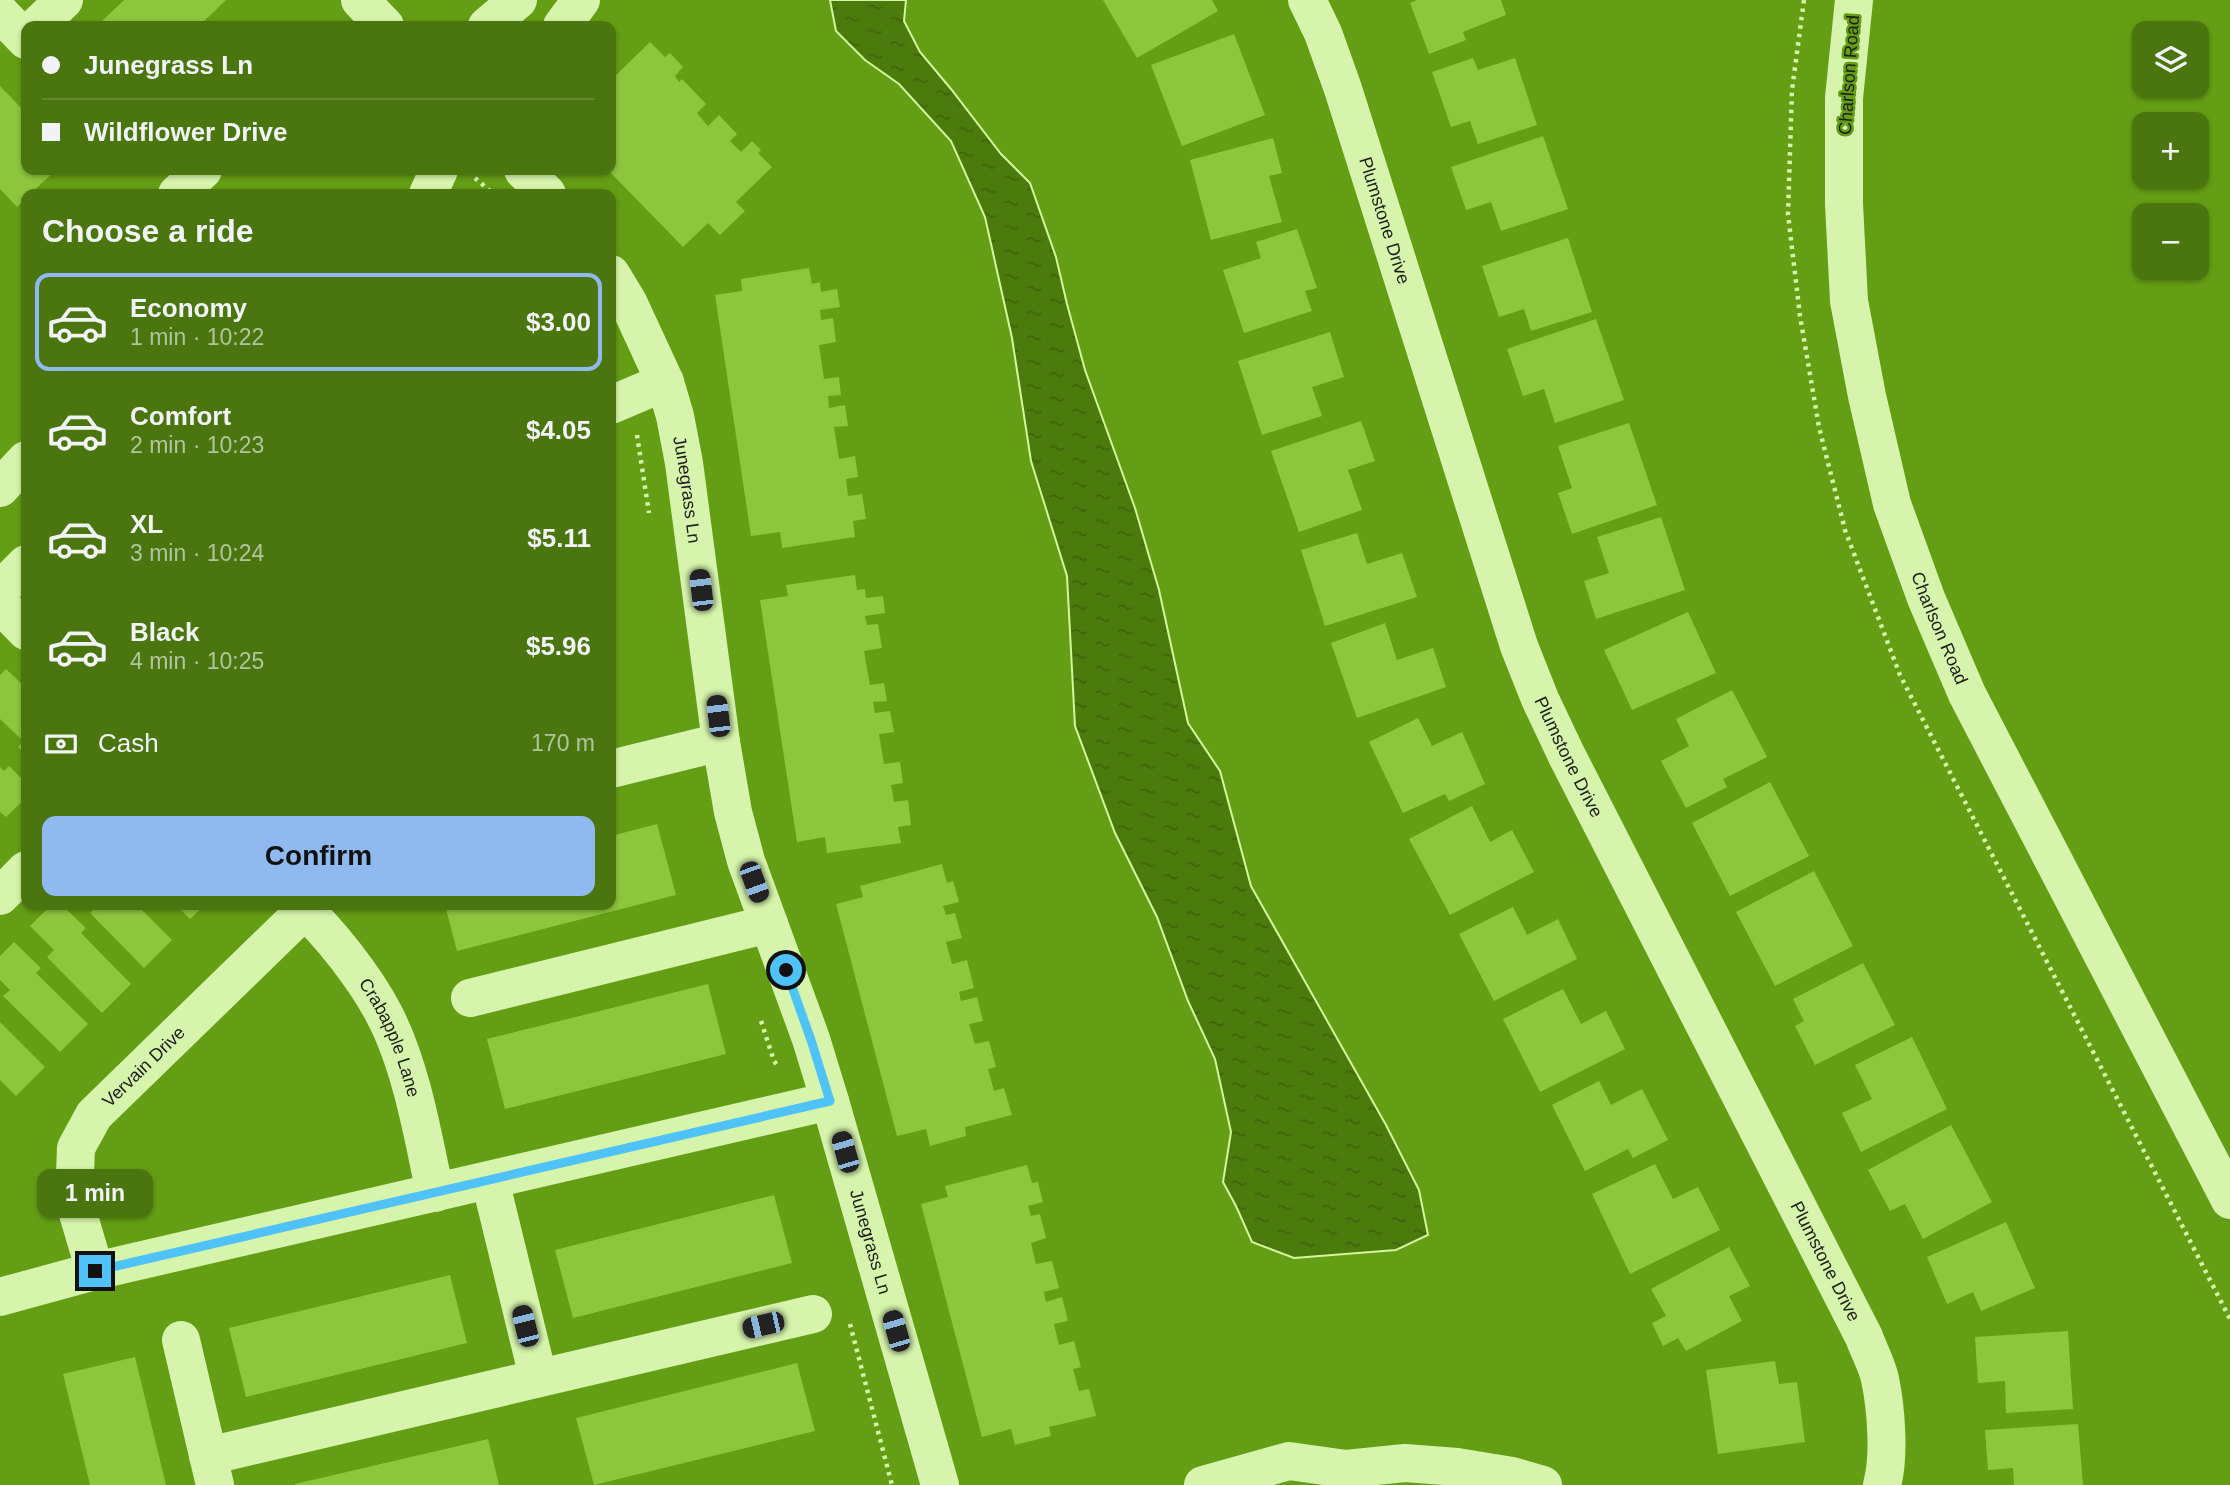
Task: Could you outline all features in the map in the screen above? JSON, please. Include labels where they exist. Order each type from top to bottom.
[{"type":"street","points":[[37,21],[65,0]]},
{"type":"street","points":[[360,0],[380,21]]},
{"type":"street","points":[[493,21],[518,0]]},
{"type":"street","points":[[566,21],[581,0]]},
{"type":"street","name":"Plumstone Drive","points":[[1307,0],[1323,33],[1343,89],[1515,633],[1540,699],[1864,1337],[1880,1378],[1885,1429],[1885,1475],[1882,1485]]},
{"type":"street","name":"Charlson Road","points":[[1854,0],[1844,98],[1843,204],[1849,301],[1892,504],[1926,598],[1968,694],[2230,1200]]},
{"type":"street","points":[[182,189],[198,175]]},
{"type":"street","points":[[528,175],[542,189]]},
{"type":"street","name":"Junegrass Ln","points":[[616,282],[665,382],[684,463],[721,742],[733,812],[746,861],[811,1040],[830,1101],[940,1485]]},
{"type":"street","points":[[616,403],[665,382]]},
{"type":"street","points":[[0,488],[21,465]]},
{"type":"street","points":[[0,590],[21,569]]},
{"type":"street","points":[[0,604],[21,626]]},
{"type":"street","points":[[616,768],[721,742]]},
{"type":"street","points":[[0,896],[21,875]]},
{"type":"street","name":"Vervain Drive","points":[[95,1271],[74,1200],[76,1148],[94,1115],[300,910]]},
{"type":"street","name":"Crabapple Lane","points":[[307,910],[348,960],[384,1014],[401,1057],[421,1126],[435,1193]]},
{"type":"street","points":[[470,998],[769,924]]},
{"type":"street","points":[[0,1297],[95,1271],[830,1101]]},
{"type":"street","points":[[490,1180],[538,1377]]},
{"type":"street","points":[[181,1340],[211,1470],[538,1377],[813,1314]]},
{"type":"street","points":[[1203,1485],[1289,1461],[1334,1477],[1405,1463],[1458,1467],[1512,1476],[1543,1485]]},
{"type":"path","points":[[474,175],[488,189]]},
{"type":"water","points":[[830,0],[906,0],[904,21],[920,52],[1001,154],[1030,183],[1056,257],[1085,370],[1135,508],[1159,590],[1188,723],[1220,771],[1251,886],[1386,1125],[1419,1190],[1428,1235],[1396,1250],[1294,1258],[1252,1242],[1223,1182],[1231,1132],[1215,1059],[1188,1001],[1157,917],[1115,833],[1075,726],[1067,576],[1031,461],[1012,338],[985,217],[951,141],[899,84],[865,60],[836,31]]},
{"type":"building","points":[[124,0],[226,0],[204,21],[102,21]]},
{"type":"building","points":[[1103,0],[1212,0],[1218,11],[1137,58]]},
{"type":"building","points":[[1417,0],[1501,0],[1506,15],[1463,32],[1466,40],[1429,54],[1410,3]]},
{"type":"building","points":[[1234,34],[1265,115],[1182,146],[1151,65]]},
{"type":"building","points":[[650,42],[665,57],[670,53],[683,67],[675,76],[679,82],[682,79],[706,104],[697,113],[708,126],[719,115],[737,134],[730,141],[741,152],[752,141],[761,150],[758,153],[772,167],[736,202],[745,211],[720,235],[708,223],[683,247],[613,175],[616,175],[616,75]]},
{"type":"building","points":[[1473,58],[1478,70],[1515,58],[1537,125],[1478,144],[1470,121],[1451,127],[1432,72]]},
{"type":"building","points":[[0,86],[21,108],[21,175],[51,175],[35,189],[21,189],[21,203],[17,207],[0,189]]},
{"type":"building","points":[[1543,136],[1568,209],[1501,231],[1491,202],[1466,210],[1451,167]]},
{"type":"building","points":[[1273,138],[1282,173],[1269,176],[1282,222],[1211,240],[1190,160]]},
{"type":"building","points":[[1297,229],[1317,288],[1305,291],[1312,311],[1244,333],[1223,270],[1261,258],[1256,242]]},
{"type":"building","points":[[1568,238],[1592,312],[1531,331],[1524,309],[1499,317],[1482,266]]},
{"type":"building","points":[[809,268],[812,284],[820,282],[821,292],[837,289],[840,307],[820,310],[821,320],[833,318],[836,342],[819,345],[824,379],[839,377],[841,395],[828,396],[829,408],[845,405],[848,426],[834,427],[839,459],[855,456],[858,477],[846,479],[848,496],[862,494],[866,519],[853,521],[855,537],[782,548],[780,532],[751,536],[715,295],[742,291],[741,279]]},
{"type":"building","points":[[1596,319],[1624,400],[1555,423],[1544,389],[1523,396],[1507,349]]},
{"type":"building","points":[[1330,332],[1344,377],[1312,387],[1322,416],[1262,435],[1238,361]]},
{"type":"building","points":[[1361,421],[1375,461],[1348,470],[1362,510],[1299,532],[1271,451]]},
{"type":"building","points":[[1629,423],[1657,505],[1572,534],[1558,493],[1572,488],[1558,446]]},
{"type":"building","points":[[1661,517],[1685,590],[1596,619],[1584,581],[1609,573],[1597,537]]},
{"type":"building","points":[[1357,533],[1367,564],[1402,553],[1417,597],[1325,626],[1301,550]]},
{"type":"building","points":[[855,575],[857,590],[865,589],[866,598],[883,596],[885,613],[865,616],[867,625],[878,624],[882,648],[864,651],[870,685],[884,683],[887,701],[873,702],[875,713],[890,711],[894,732],[879,734],[884,764],[900,762],[903,783],[891,785],[894,802],[908,800],[911,825],[898,827],[901,843],[827,853],[825,837],[797,842],[760,600],[788,596],[786,585]]},
{"type":"building","points":[[1688,612],[1716,673],[1632,710],[1604,650]]},
{"type":"building","points":[[1385,623],[1397,660],[1433,648],[1446,687],[1357,718],[1331,643]]},
{"type":"building","points":[[6,669],[21,683],[21,739],[0,719],[0,675]]},
{"type":"building","points":[[1732,690],[1767,757],[1723,779],[1727,787],[1686,808],[1661,761],[1689,746],[1676,719]]},
{"type":"building","points":[[1418,718],[1432,746],[1462,732],[1485,784],[1449,801],[1445,794],[1403,813],[1369,742]]},
{"type":"building","points":[[9,766],[21,778],[21,803],[6,817],[0,812],[0,767],[4,771]]},
{"type":"building","points":[[1770,782],[1809,856],[1730,896],[1692,823]]},
{"type":"building","points":[[1472,806],[1490,842],[1512,830],[1534,872],[1450,915],[1409,839]]},
{"type":"building","points":[[657,824],[676,895],[457,951],[446,910],[616,910],[616,835]]},
{"type":"building","points":[[942,864],[947,883],[953,881],[959,902],[943,906],[946,915],[955,913],[962,938],[946,942],[952,964],[967,960],[974,988],[959,992],[961,1001],[977,997],[983,1021],[969,1024],[975,1044],[989,1041],[996,1067],[988,1069],[994,1091],[1004,1088],[1012,1115],[965,1127],[966,1136],[930,1146],[926,1129],[897,1136],[836,904],[863,897],[860,886]]},
{"type":"building","points":[[1814,871],[1853,946],[1775,986],[1736,912]]},
{"type":"building","points":[[1513,907],[1527,935],[1558,919],[1577,959],[1494,1001],[1459,934]]},
{"type":"building","points":[[46,910],[67,910],[86,928],[81,933],[131,984],[102,1013],[47,957],[54,950],[30,926]]},
{"type":"building","points":[[93,910],[142,910],[172,940],[144,968],[90,913]]},
{"type":"building","points":[[181,910],[200,910],[190,919]]},
{"type":"building","points":[[14,942],[41,968],[36,973],[88,1024],[60,1052],[3,996],[10,990],[0,980],[0,956]]},
{"type":"building","points":[[1863,963],[1895,1025],[1815,1065],[1795,1026],[1804,1021],[1793,999]]},
{"type":"building","points":[[708,984],[726,1054],[505,1109],[487,1039]]},
{"type":"building","points":[[1563,989],[1581,1024],[1606,1011],[1625,1049],[1540,1092],[1503,1019]]},
{"type":"building","points":[[0,1022],[45,1067],[16,1096],[0,1080]]},
{"type":"building","points":[[1912,1037],[1947,1109],[1861,1152],[1842,1113],[1872,1099],[1855,1065]]},
{"type":"building","points":[[1599,1081],[1611,1105],[1642,1089],[1668,1140],[1633,1158],[1628,1149],[1585,1171],[1552,1105]]},
{"type":"building","points":[[1951,1125],[1992,1202],[1923,1239],[1905,1204],[1890,1211],[1868,1170]]},
{"type":"building","points":[[1655,1164],[1673,1199],[1698,1187],[1720,1230],[1630,1274],[1592,1194]]},
{"type":"building","points":[[1027,1165],[1032,1183],[1038,1182],[1043,1202],[1028,1206],[1031,1216],[1040,1214],[1046,1238],[1031,1243],[1036,1264],[1052,1261],[1059,1288],[1044,1292],[1046,1302],[1062,1297],[1068,1321],[1054,1324],[1059,1345],[1074,1341],[1081,1367],[1073,1369],[1079,1391],[1089,1389],[1096,1416],[1049,1427],[1051,1436],[1015,1445],[1011,1429],[982,1437],[921,1204],[948,1197],[945,1186]]},
{"type":"building","points":[[774,1195],[792,1263],[573,1318],[555,1250]]},
{"type":"building","points":[[2006,1222],[2035,1288],[1981,1311],[1973,1292],[1947,1304],[1927,1257]]},
{"type":"building","points":[[1729,1247],[1750,1286],[1729,1296],[1742,1321],[1686,1351],[1678,1338],[1663,1346],[1652,1323],[1666,1316],[1651,1289]]},
{"type":"building","points":[[450,1275],[467,1343],[246,1397],[229,1328]]},
{"type":"building","points":[[2068,1331],[2073,1409],[2006,1413],[2005,1381],[1978,1383],[1975,1337]]},
{"type":"building","points":[[135,1357],[166,1485],[90,1485],[63,1374]]},
{"type":"building","points":[[1775,1361],[1779,1384],[1797,1382],[1805,1442],[1718,1454],[1706,1370]]},
{"type":"building","points":[[797,1363],[815,1431],[594,1485],[576,1418]]},
{"type":"building","points":[[2078,1424],[2083,1485],[2014,1485],[2013,1468],[1988,1470],[1985,1430]]},
{"type":"building","points":[[488,1439],[499,1485],[295,1485],[295,1484]]},
{"type":"route","points":[[95,1271],[830,1101],[786,970]]}]
